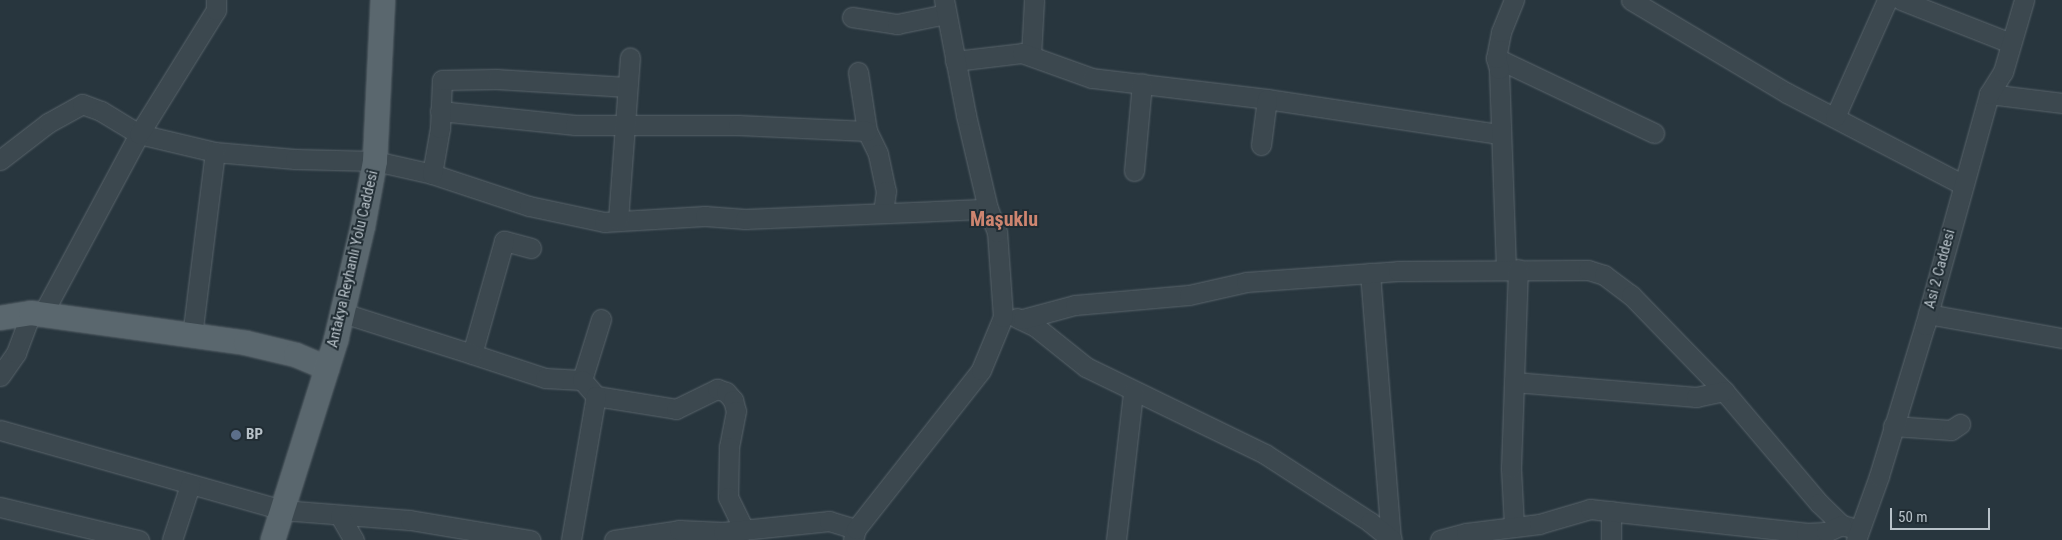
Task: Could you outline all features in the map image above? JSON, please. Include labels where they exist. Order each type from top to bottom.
[{"type":"main road","name":"Antakya Reyhanlı Yolu Caddesi","points":[[273,540],[343,313],[375,161],[383,0]]},
{"type":"main road","points":[[0,318],[36,314],[192,336],[288,353],[327,368]]},
{"type":"street","points":[[0,376],[16,353],[36,314],[139,134],[216,10],[216,0]]},
{"type":"street","points":[[1031,56],[1034,0]]},
{"type":"street","points":[[1514,0],[1501,32],[1496,58],[1499,69],[1499,134],[1512,269],[1514,526]]},
{"type":"street","points":[[1631,0],[1787,93],[1962,184]]},
{"type":"street","points":[[1835,117],[1887,0]]},
{"type":"street","points":[[1901,0],[2011,43]]},
{"type":"street","name":"Asi 2 Caddesi","points":[[1852,532],[1879,476],[1928,314],[1962,184],[1989,94],[2003,72],[2024,0]]},
{"type":"street","points":[[614,540],[679,530],[744,530],[829,521],[855,535],[981,370],[1003,316],[997,232],[988,209],[945,7],[897,24],[852,18]]},
{"type":"street","points":[[955,61],[1022,53],[1092,78],[1266,99],[1499,134]]},
{"type":"street","points":[[618,220],[627,126],[626,87],[630,57]]},
{"type":"street","points":[[1496,58],[1654,133]]},
{"type":"street","points":[[858,72],[868,131],[878,154],[886,191],[883,213]]},
{"type":"street","points":[[432,174],[442,80],[497,79],[626,87]]},
{"type":"street","points":[[1134,171],[1142,83]]},
{"type":"street","points":[[1989,94],[2062,103]]},
{"type":"street","points":[[1261,145],[1266,99]]},
{"type":"street","points":[[0,160],[48,123],[82,104],[101,110],[139,134],[215,152],[295,159],[375,161],[432,174],[528,206],[604,222],[705,216],[745,219],[988,209]]},
{"type":"street","points":[[440,111],[575,125],[738,125],[868,131]]},
{"type":"street","points":[[192,336],[215,152]]},
{"type":"street","points":[[472,354],[504,241],[531,248]]},
{"type":"street","points":[[1003,316],[1023,319],[1075,305],[1189,295],[1246,282],[1370,273],[1512,269],[1588,270],[1604,275],[1631,295],[1724,391],[1852,532]]},
{"type":"street","points":[[1370,273],[1392,540]]},
{"type":"street","points":[[343,313],[545,378],[582,380],[596,396],[676,409],[717,390],[726,392],[733,400],[736,412],[730,448],[728,498],[744,530]]},
{"type":"street","points":[[1928,314],[2062,338]]},
{"type":"street","points":[[582,380],[601,319]]},
{"type":"street","points":[[1023,319],[1086,367],[1132,392],[1264,454],[1370,522],[1392,540]]},
{"type":"street","points":[[1514,382],[1696,396],[1724,391]]},
{"type":"street","points":[[1116,540],[1132,392]]},
{"type":"street","points":[[572,540],[596,396]]},
{"type":"street","points":[[1893,426],[1951,430],[1960,424]]},
{"type":"street","points":[[0,430],[282,510],[463,526],[530,540]]},
{"type":"street","points":[[172,540],[190,485]]},
{"type":"street","points":[[1440,540],[1514,526],[1539,524],[1590,509],[1610,511],[1633,505],[1806,533],[1852,532]]},
{"type":"street","points":[[0,507],[139,540]]},
{"type":"street","points":[[1610,511],[1611,540]]},
{"type":"street","points":[[340,516],[354,540]]},
{"type":"place","name":"BP","points":[[236,435]]},
{"type":"district","name":"Maşuklu","points":[[1004,219]]}]
